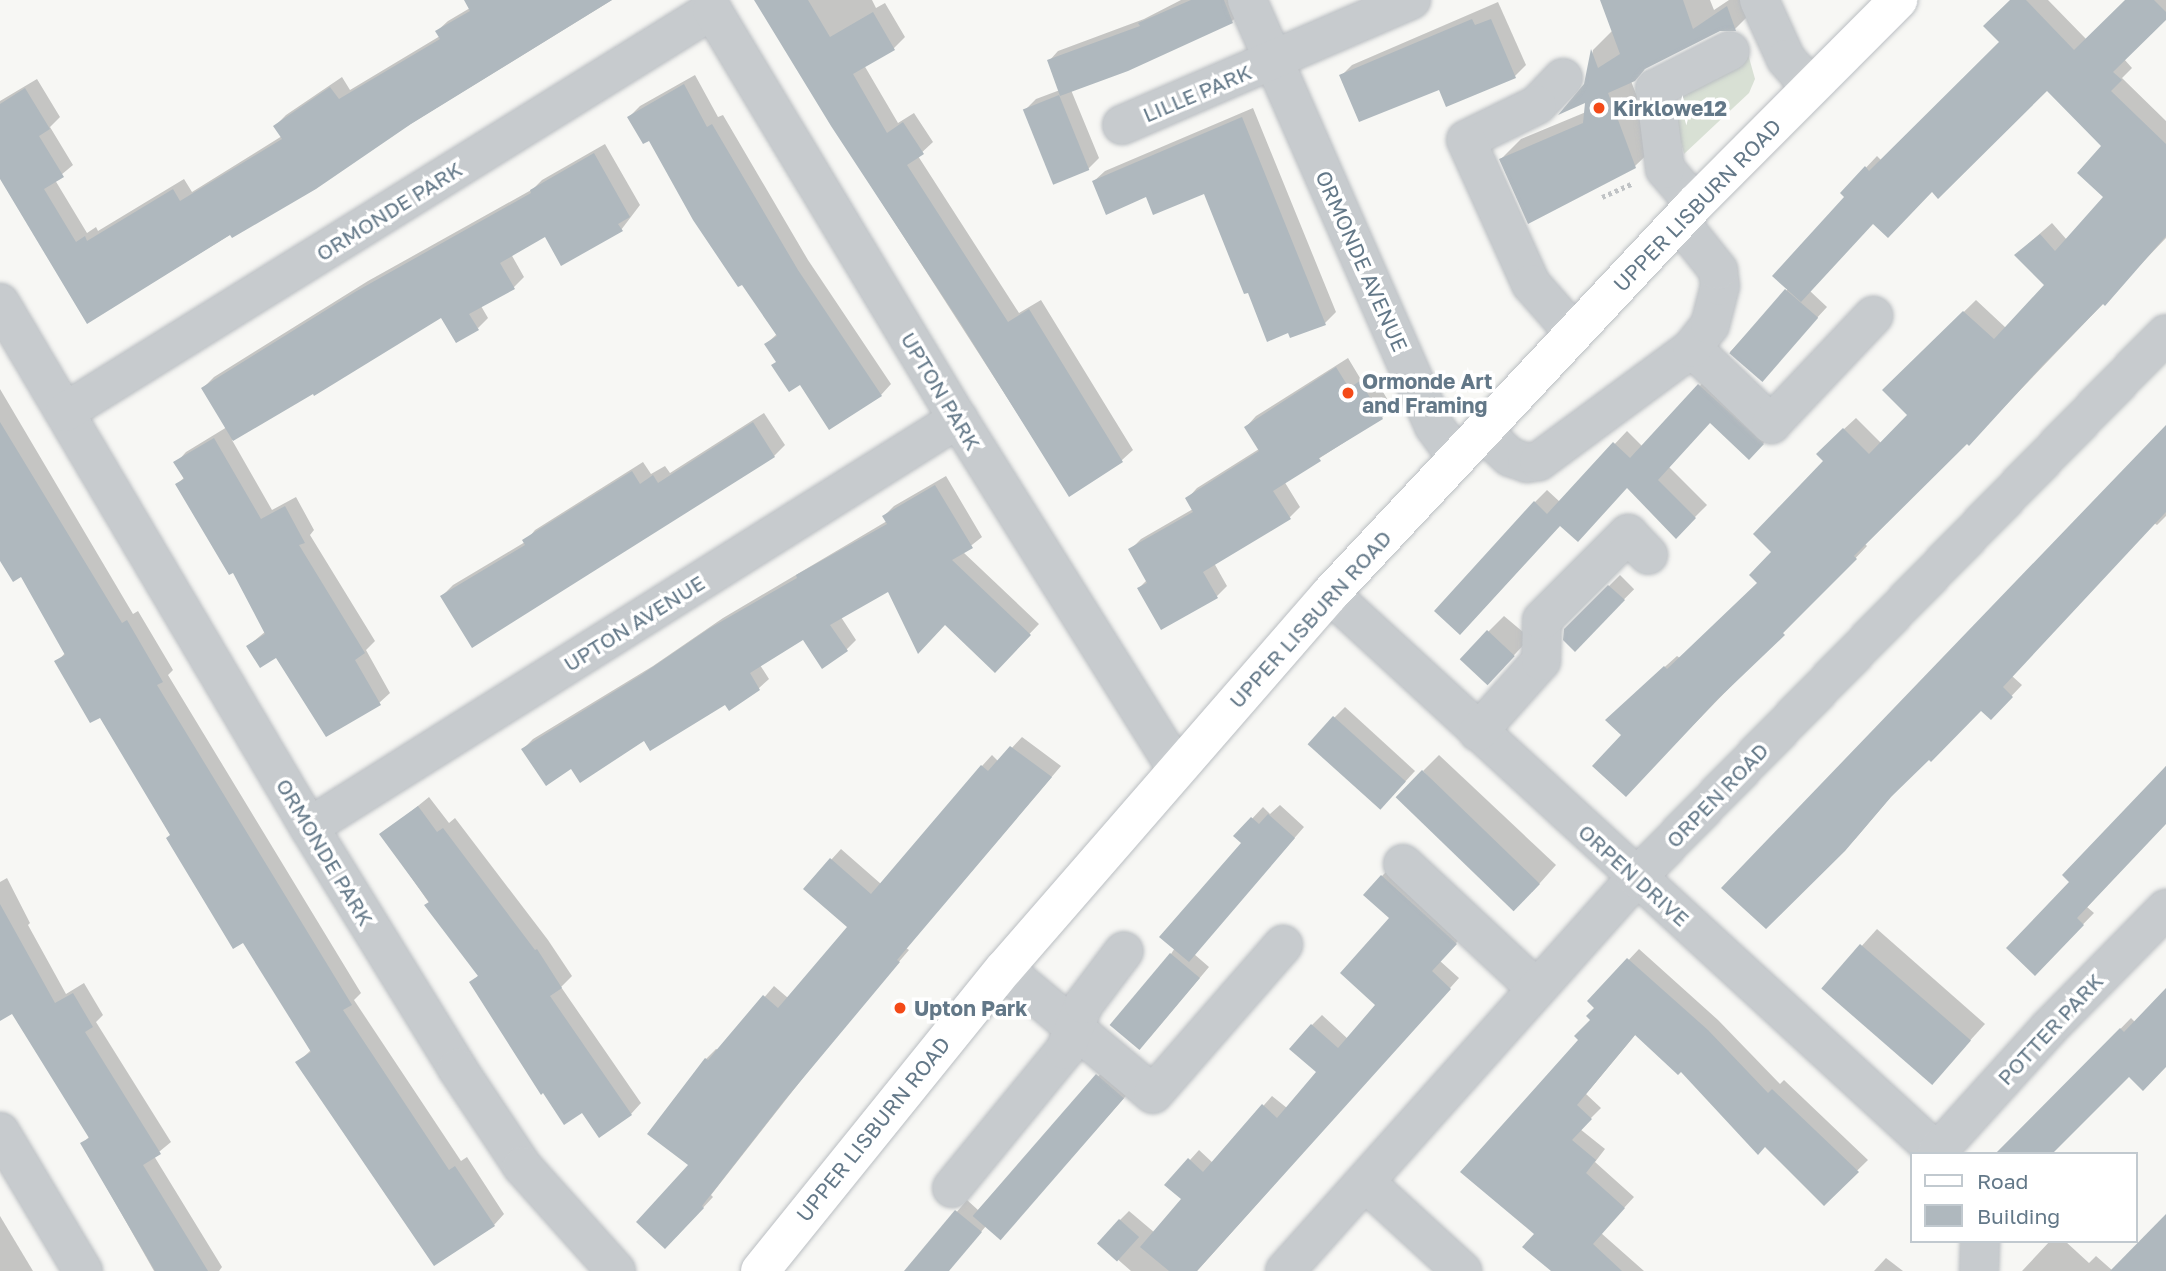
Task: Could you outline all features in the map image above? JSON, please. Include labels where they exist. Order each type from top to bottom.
[{"type":"main road","name":"UPPER LISBURN ROAD","points":[[760,1271],[1004,969],[1330,594],[1687,212],[1898,0]]},
{"type":"street","name":"LILLE PARK","points":[[1247,0],[1273,60]]},
{"type":"street","name":"LILLE PARK","points":[[1122,125],[1411,0]]},
{"type":"street","points":[[1759,0],[1786,59],[1811,88]]},
{"type":"street","name":"ORMONDE PARK","points":[[65,412],[712,10]]},
{"type":"street","name":"UPTON PARK","points":[[712,10],[958,419],[1176,768]]},
{"type":"street","name":"ORMONDE AVENUE","points":[[1273,60],[1434,426],[1470,445],[1527,463],[1539,461],[1692,348],[1710,325],[1720,286],[1718,270],[1665,169],[1655,89],[1730,51]]},
{"type":"street","points":[[1563,78],[1537,105],[1466,139],[1531,284],[1574,333]]},
{"type":"street","name":"ORMONDE PARK","points":[[0,303],[309,827],[457,1068],[522,1166],[616,1271]]},
{"type":"street","points":[[1692,348],[1771,424],[1873,316]]},
{"type":"street","name":"ORPEN ROAD","points":[[1285,1271],[1636,878],[2166,334]]},
{"type":"street","name":"UPTON AVENUE","points":[[309,827],[958,419]]},
{"type":"street","points":[[1478,732],[1541,661],[1542,620],[1628,534],[1648,555]]},
{"type":"street","name":"ORPEN DRIVE","points":[[1330,594],[1937,1152]]},
{"type":"street","points":[[1403,864],[1537,989]]},
{"type":"street","name":"POTTER PARK","points":[[1939,1152],[2049,1028],[2166,909]]},
{"type":"street","points":[[1004,969],[1153,1094],[1283,945]]},
{"type":"street","points":[[952,1188],[1065,1050],[1084,1003],[1124,951]]},
{"type":"street","points":[[0,1132],[83,1271]]},
{"type":"street","points":[[1364,1182],[1462,1271]]},
{"type":"street","points":[[1979,1271],[1980,1243]]},
{"type":"shaded area","points":[[1748,54],[1755,79],[1749,93],[1684,154],[1676,123],[1681,98],[1689,82]]},
{"type":"building","points":[[464,0],[612,0],[411,124],[316,189],[232,238],[230,235],[87,324],[0,179],[0,104],[25,88],[50,129],[39,136],[64,177],[44,189],[76,242],[85,236],[87,241],[173,189],[180,201],[282,139],[273,126],[330,87],[339,99],[440,39],[435,31],[470,11]]},
{"type":"building","points":[[754,0],[808,0],[830,37],[873,12],[895,50],[853,74],[887,133],[903,122],[924,154],[907,165],[1008,322],[1029,309],[1123,462],[1069,497],[961,324],[831,126]]},
{"type":"building","points":[[1191,0],[1224,0],[1233,23],[1128,71],[1060,96],[1047,60],[1140,26],[1138,23]]},
{"type":"building","name":"Kirklowe12","points":[[1600,0],[1683,0],[1693,29],[1727,6],[1736,31],[1720,31],[1645,69],[1635,81],[1608,93],[1636,168],[1528,224],[1499,159],[1583,123],[1585,103],[1558,115],[1584,84],[1591,49],[1598,68],[1620,54]]},
{"type":"building","points":[[2010,0],[2026,0],[2074,50],[2125,0],[2154,0],[2166,12],[2166,20],[2113,72],[2122,80],[2111,91],[2166,144],[2166,236],[2105,306],[2103,304],[2043,365],[1969,446],[1967,444],[1854,556],[1857,559],[1783,633],[1785,635],[1718,699],[1626,797],[1592,766],[1621,735],[1605,720],[1664,666],[1667,669],[1757,583],[1749,575],[1771,552],[1753,534],[1823,461],[1816,454],[1843,428],[1869,454],[1907,415],[1882,390],[1963,311],[1994,339],[2044,285],[2014,255],[2040,234],[2055,251],[2103,197],[2077,173],[2101,146],[2047,91],[1938,199],[1932,192],[1888,238],[1873,224],[1801,302],[1772,276],[1844,197],[1840,193],[1865,166],[1869,171],[1999,42],[1983,26]]},
{"type":"building","points":[[1472,19],[1475,25],[1491,19],[1516,78],[1446,107],[1439,90],[1359,122],[1339,75]]},
{"type":"building","points":[[684,84],[707,127],[712,124],[798,270],[882,396],[829,430],[800,385],[789,392],[771,365],[776,362],[764,344],[777,336],[742,285],[738,287],[693,220],[649,141],[643,144],[627,117]]},
{"type":"building","points":[[1059,95],[1089,170],[1053,185],[1023,110]]},
{"type":"building","points":[[1242,117],[1326,325],[1290,338],[1288,333],[1267,342],[1248,293],[1244,294],[1204,194],[1153,215],[1146,197],[1106,215],[1092,181]]},
{"type":"building","points":[[594,153],[630,217],[618,224],[623,231],[561,266],[545,237],[500,263],[515,289],[469,314],[479,330],[456,343],[441,318],[314,396],[313,394],[233,441],[201,388],[355,292],[531,193],[530,190]]},
{"type":"building","points":[[1785,289],[1818,318],[1762,382],[1729,353]]},
{"type":"building","points":[[1336,367],[1349,388],[1360,381],[1383,419],[1319,458],[1321,461],[1273,491],[1291,519],[1203,572],[1218,598],[1161,630],[1137,588],[1147,583],[1128,549],[1193,512],[1185,498],[1259,451],[1244,427]]},
{"type":"building","points":[[1698,384],[1764,444],[1749,460],[1710,423],[1658,480],[1696,518],[1676,539],[1627,488],[1578,542],[1560,526],[1460,635],[1434,611],[1534,501],[1547,514],[1613,442],[1630,458]]},
{"type":"building","points":[[0,422],[122,623],[127,620],[163,682],[157,685],[352,1005],[343,1010],[449,1170],[455,1166],[495,1226],[434,1266],[295,1062],[311,1052],[243,943],[233,949],[166,838],[170,835],[100,718],[90,723],[54,661],[65,655],[21,577],[13,582],[0,561]]},
{"type":"building","points":[[753,422],[775,457],[472,648],[440,596],[525,545],[522,540],[632,471],[640,484],[653,475],[658,483]]},
{"type":"building","points":[[2166,425],[2166,512],[2003,687],[2013,697],[1991,720],[1981,711],[1931,762],[1929,760],[1891,797],[1845,851],[1766,929],[1721,888]]},
{"type":"building","points":[[214,438],[261,519],[285,506],[305,543],[299,545],[365,653],[355,660],[381,705],[326,737],[276,658],[260,668],[246,646],[265,634],[233,573],[229,575],[175,484],[184,479],[173,462]]},
{"type":"building","points":[[935,485],[973,548],[952,560],[1031,635],[995,673],[945,625],[918,654],[888,592],[830,625],[848,651],[822,669],[803,640],[750,673],[760,690],[729,711],[725,705],[650,751],[644,741],[580,783],[571,769],[546,786],[521,749],[641,675],[710,628],[797,578],[796,575],[887,524],[882,516]]},
{"type":"building","points":[[1608,585],[1625,600],[1575,652],[1563,640],[1564,629]]},
{"type":"building","points":[[1487,630],[1515,656],[1488,685],[1460,659]]},
{"type":"building","points":[[1333,716],[1406,782],[1380,810],[1308,744]]},
{"type":"building","points":[[1010,746],[1052,777],[897,960],[900,962],[784,1101],[702,1206],[704,1208],[665,1249],[636,1222],[688,1165],[647,1134],[705,1058],[708,1060],[763,995],[778,1008],[847,927],[803,889],[830,858],[871,894],[981,765],[988,771]]},
{"type":"building","points":[[2166,766],[2166,824],[2077,918],[2084,925],[2035,976],[2006,948],[2069,882],[2062,875]]},
{"type":"building","points":[[1422,770],[1540,884],[1514,911],[1396,797]]},
{"type":"building","points":[[418,806],[437,832],[443,828],[535,950],[537,949],[562,988],[550,996],[632,1115],[599,1138],[582,1113],[564,1125],[543,1093],[541,1095],[469,982],[478,976],[424,905],[429,902],[379,834]]},
{"type":"building","points":[[1268,814],[1295,838],[1189,962],[1159,937],[1241,843],[1233,836],[1251,817],[1259,824]]},
{"type":"building","points":[[1381,875],[1457,944],[1432,971],[1451,989],[1197,1271],[1169,1271],[1140,1247],[1181,1199],[1164,1185],[1188,1158],[1203,1172],[1262,1104],[1277,1118],[1316,1072],[1289,1049],[1311,1024],[1338,1048],[1375,1005],[1340,973],[1389,918],[1363,895]]},
{"type":"building","points":[[0,904],[55,1003],[73,993],[93,1027],[85,1032],[161,1154],[143,1165],[208,1271],[155,1271],[80,1143],[89,1138],[12,1014],[0,1021]]},
{"type":"building","points":[[1860,944],[1971,1040],[1932,1085],[1821,989]]},
{"type":"building","points":[[1170,953],[1200,978],[1139,1050],[1110,1025]]},
{"type":"building","points":[[1627,958],[1708,1030],[1768,1093],[1772,1089],[1859,1172],[1824,1206],[1765,1147],[1758,1155],[1681,1072],[1678,1075],[1635,1035],[1577,1105],[1592,1119],[1572,1140],[1596,1160],[1586,1173],[1625,1208],[1593,1244],[1622,1271],[1551,1271],[1522,1247],[1534,1234],[1460,1172],[1578,1040],[1574,1036],[1590,1020],[1586,1016],[1594,1008],[1587,1001]]},
{"type":"building","points":[[2166,988],[2166,1067],[2143,1091],[2129,1077],[2054,1152],[1997,1152],[2120,1028],[2124,1032]]},
{"type":"building","points":[[1096,1074],[1124,1098],[1001,1240],[973,1216]]},
{"type":"building","points":[[955,1210],[982,1232],[949,1271],[904,1271]]},
{"type":"building","points":[[2166,1214],[2166,1271],[2110,1271],[2138,1243]]},
{"type":"building","points":[[1119,1219],[1139,1237],[1117,1262],[1097,1244]]},
{"type":"place","name":"Kirklowe12","points":[[1599,108]]},
{"type":"place","name":"Ormonde Art and Framing","points":[[1348,393]]},
{"type":"place","name":"Upton Park","points":[[900,1008]]}]
